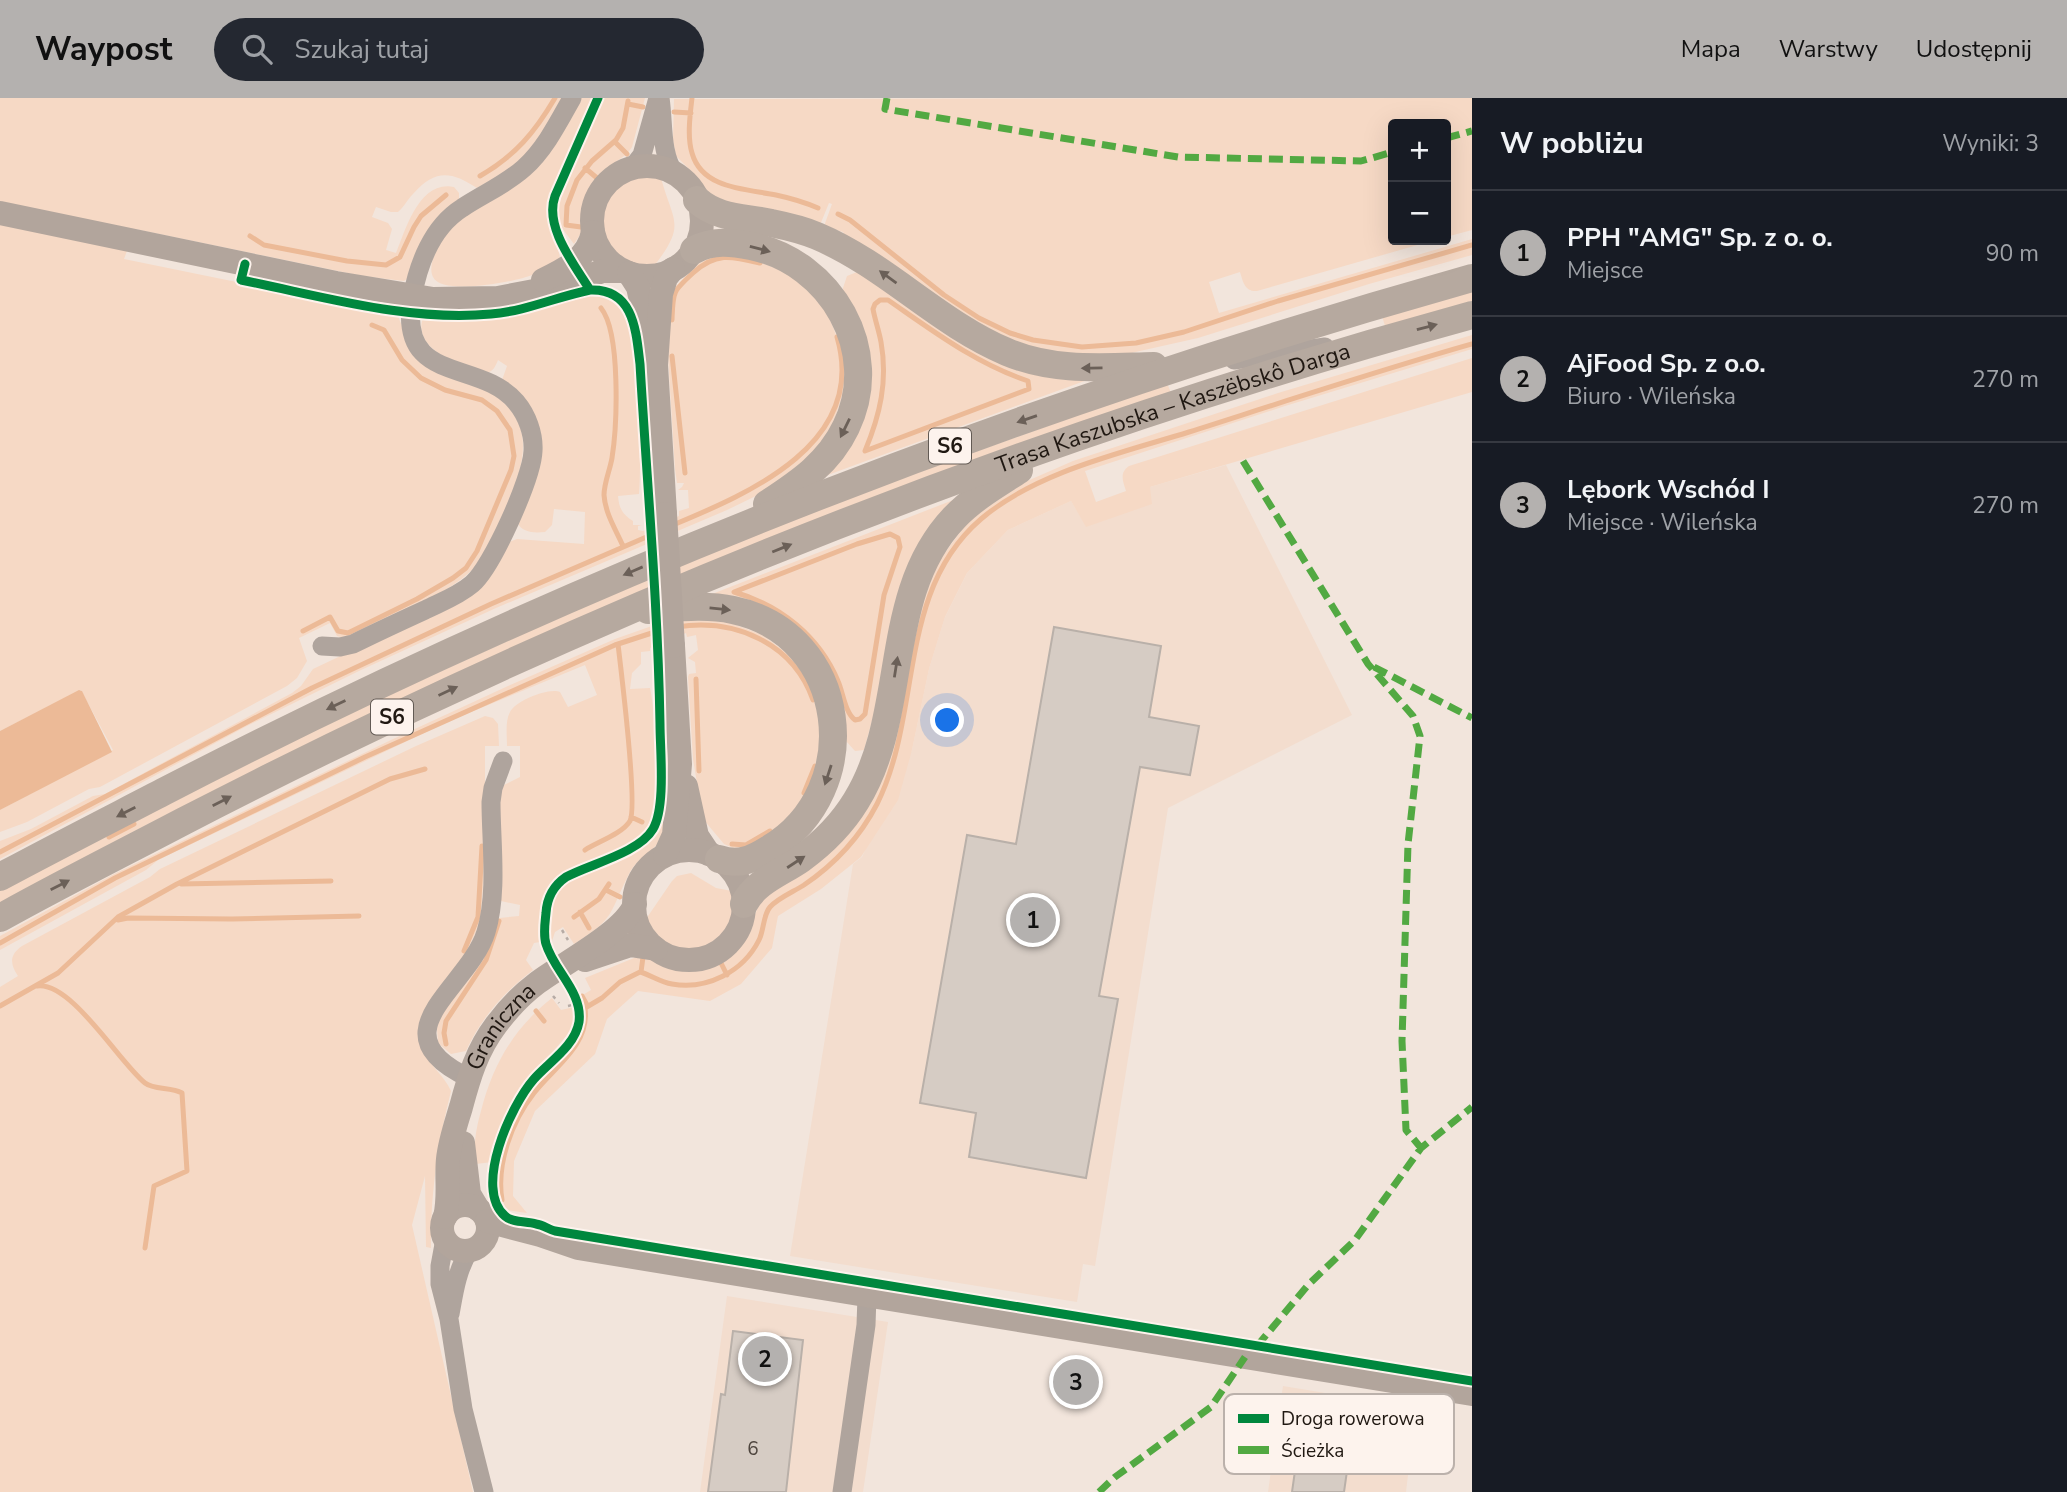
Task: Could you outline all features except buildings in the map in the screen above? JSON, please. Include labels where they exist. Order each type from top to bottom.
[{"type":"highway","points":[[697,200],[707,209],[719,214],[773,223],[815,235],[847,250],[971,334],[1017,355],[1044,363],[1080,368],[1174,368]]},
{"type":"highway","points":[[694,250],[714,242],[741,244],[765,249],[808,270],[839,306],[850,326],[857,357],[854,404],[847,426],[834,447],[803,480],[719,536]]},
{"type":"highway","name":"Trasa Kaszubska – Kaszëbskô Darga","points":[[0,877],[273,735],[369,689],[520,620],[719,536],[963,441],[1174,368],[1472,278]]},
{"type":"highway","name":"Trasa Kaszubska – Kaszëbskô Darga","points":[[0,918],[289,767],[628,611],[860,517],[1059,445],[1175,405],[1388,338],[1472,315]]},
{"type":"highway","points":[[744,904],[756,887],[799,861],[829,836],[855,803],[866,783],[881,747],[908,604],[917,576],[938,537],[968,505],[1059,445]]},
{"type":"highway","points":[[628,611],[715,607],[756,617],[778,629],[796,645],[811,663],[831,706],[834,741],[829,774],[821,795],[807,816],[776,846],[759,856],[740,863],[714,856]]},
{"type":"main road","points":[[0,212],[316,279],[412,296],[466,300],[508,296],[566,285],[602,271],[646,276],[673,269],[694,250],[702,216],[697,200],[688,185],[659,168],[631,169],[615,177],[600,193],[592,215],[593,232],[589,246],[580,258],[559,273],[508,296]]},
{"type":"main road","points":[[593,232],[605,257],[626,272],[638,287],[656,365]]},
{"type":"main road","points":[[665,855],[674,835],[680,764],[656,365],[661,294],[666,278],[673,269]]},
{"type":"main road","points":[[680,764],[696,836],[736,876],[744,904],[736,933],[721,949],[711,955],[688,960],[656,948],[641,931],[637,921],[635,904],[637,887],[642,877],[665,855],[686,850],[714,856]]},
{"type":"main road","name":"Graniczna","points":[[444,1228],[448,1197],[448,1159],[469,1078],[489,1035],[509,1009],[539,981],[620,926],[632,913],[635,904]]},
{"type":"main road","name":"Graniczna","points":[[564,966],[630,945],[656,948]]},
{"type":"main road","name":"Graniczna","points":[[462,1104],[466,1176],[480,1231]]},
{"type":"main road","points":[[480,1231],[471,1206],[456,1207],[444,1228],[455,1249],[480,1231],[540,1235],[578,1248],[1472,1394]]},
{"type":"street","points":[[322,646],[340,647],[353,644],[454,596],[474,583],[490,562],[530,470],[532,439],[522,410],[501,388],[482,378],[449,370],[434,362],[416,343],[411,325],[412,296],[428,247],[437,230],[460,209],[502,185],[527,166],[542,148],[572,98]]},
{"type":"street","points":[[631,169],[642,155],[659,98]]},
{"type":"street","points":[[659,98],[664,121],[664,150],[675,175]]},
{"type":"street","points":[[1175,405],[1379,304]]},
{"type":"street","points":[[1174,368],[1388,338]]},
{"type":"street","points":[[469,1078],[447,1067],[435,1055],[427,1037],[427,1028],[434,1008],[469,966],[486,931],[491,904],[491,802],[497,774],[503,761]]},
{"type":"street","name":"Graniczna","points":[[444,1228],[439,1274],[463,1409],[484,1492]]},
{"type":"street","name":"Graniczna","points":[[449,1319],[461,1264],[480,1231]]},
{"type":"street","points":[[842,1492],[866,1325],[867,1296]]},
{"type":"path","points":[[554,996],[559,1003]]},
{"type":"shaded area","points":[[0,98],[565,98],[547,128],[513,168],[477,188],[459,178],[444,175],[436,177],[421,186],[398,212],[376,207],[372,217],[388,223],[392,229],[386,250],[396,253],[423,198],[442,187],[454,187],[459,193],[459,200],[410,277],[404,281],[362,276],[135,229],[124,259],[398,315],[404,330],[413,340],[485,387],[510,409],[520,425],[523,443],[521,463],[508,504],[482,558],[457,582],[421,604],[348,639],[337,636],[330,623],[299,638],[307,661],[297,678],[287,686],[100,787],[89,789],[27,822],[0,832],[0,810],[113,750],[81,690],[0,731]]},
{"type":"shaded area","points":[[579,98],[592,98],[547,205],[548,219],[560,259],[540,272],[511,281],[464,287],[439,283],[433,277],[431,267],[444,236]]},
{"type":"shaded area","points":[[604,98],[645,98],[632,147],[627,154],[603,171],[592,185],[582,208],[581,233],[574,244],[559,224],[558,204]]},
{"type":"shaded area","points":[[1472,98],[1472,230],[1451,236],[1451,119],[1388,119],[1388,245],[1418,245],[1257,291],[1247,288],[1240,272],[1209,282],[1219,313],[1472,239],[1472,255],[1369,284],[1198,338],[1131,353],[1081,356],[1025,346],[983,327],[845,236],[843,232],[824,226],[832,204],[829,203],[820,225],[729,205],[706,191],[698,178],[676,156],[673,140],[674,99]]},
{"type":"shaded area","points":[[649,176],[661,178],[674,223],[671,241],[654,266],[632,263],[617,254],[606,240],[602,224],[604,207],[613,193],[628,181]]},
{"type":"shaded area","points":[[711,257],[746,257],[791,274],[825,307],[844,355],[845,388],[832,427],[814,453],[762,493],[496,608],[361,670],[245,727],[0,859],[0,841],[31,829],[93,796],[105,794],[292,693],[301,686],[313,669],[465,597],[509,542],[517,539],[584,544],[585,512],[554,509],[552,525],[545,532],[529,532],[519,526],[517,522],[538,467],[502,380],[507,366],[498,360],[491,371],[484,372],[444,356],[423,337],[423,318],[473,320],[505,317],[589,296],[611,301],[622,311],[628,325],[636,371],[639,428],[639,494],[618,496],[620,507],[633,521],[633,525],[642,525],[638,526],[638,530],[643,531],[679,516],[679,511],[689,508],[688,490],[678,490],[684,483],[677,483],[675,469],[668,356],[673,289],[699,263]]},
{"type":"shaded area","points":[[857,272],[1090,379],[825,476],[849,446],[843,288],[847,276]]},
{"type":"shaded area","points":[[1472,290],[1472,301],[1385,326],[1382,316]]},
{"type":"shaded area","points":[[1472,335],[1472,349],[1085,471],[1096,502],[1126,491],[1123,474],[1129,466],[1472,358],[1472,392],[1150,487],[1152,504],[1086,527],[1071,501],[1008,530],[967,573],[945,617],[929,669],[912,750],[898,800],[861,857],[821,889],[778,916],[772,948],[741,984],[710,1001],[638,991],[607,1019],[595,1054],[535,1111],[514,1161],[513,1196],[527,1213],[507,1210],[499,1184],[503,1152],[509,1132],[529,1093],[577,1036],[583,1009],[578,994],[581,996],[591,990],[585,978],[634,958],[649,958],[668,968],[686,971],[706,969],[724,961],[737,951],[746,938],[761,899],[826,855],[916,624],[935,566],[970,519],[1025,482],[1073,461],[1278,393]]},
{"type":"shaded area","points":[[1167,383],[1171,393],[320,738],[146,825],[0,903],[0,891],[316,728],[617,591],[863,492]]},
{"type":"shaded area","points":[[1226,465],[1352,715],[1168,808],[1095,1266],[1083,1264],[1077,1302],[790,1256],[853,864],[862,857],[912,750],[929,669],[945,617],[967,573],[1008,530],[1071,501],[1086,526],[1150,487]]},
{"type":"shaded area","points":[[961,497],[886,670],[864,750],[855,751],[846,741],[834,682],[707,596]]},
{"type":"shaded area","points":[[676,621],[728,622],[763,635],[788,654],[805,676],[818,706],[822,741],[808,792],[783,824],[746,848],[733,848],[724,844],[703,819],[693,759],[688,677],[689,674],[696,673],[695,662],[688,658],[698,650],[696,635],[687,637],[686,633],[650,648],[650,651],[641,652],[641,664],[632,673],[630,689],[650,688],[652,701],[656,738],[656,780],[655,799],[648,827],[636,840],[570,868],[556,878],[546,893],[542,913],[541,936],[544,950],[540,942],[534,943],[526,960],[533,970],[494,1006],[466,1051],[451,1054],[438,1043],[437,1028],[440,1017],[499,918],[519,916],[520,905],[501,901],[498,796],[504,785],[520,777],[520,746],[507,746],[508,716],[518,704],[548,691],[560,692],[568,707],[597,695],[585,665],[447,722],[158,860],[146,870],[0,950],[0,936],[114,874],[391,740],[615,639]]},
{"type":"shaded area","points":[[79,690],[82,691],[112,752],[0,810],[0,731]]},
{"type":"shaded area","points":[[664,693],[670,792],[664,829],[658,843],[632,869],[609,915],[597,928],[574,944],[563,927],[555,932],[551,944],[549,923],[552,906],[567,883],[640,847],[656,831],[661,819],[666,784]]},
{"type":"shaded area","points":[[485,716],[493,718],[498,724],[499,746],[485,746],[485,865],[480,923],[423,1048],[451,1091],[436,1169],[431,1248],[426,1247],[425,1176],[412,1225],[473,1492],[0,1492],[0,987],[18,976],[12,964],[13,956],[22,946],[150,877],[160,869],[416,746]]},
{"type":"shaded area","points":[[691,873],[716,888],[732,891],[733,911],[727,928],[716,940],[702,947],[686,949],[670,946],[657,936],[646,919],[672,881],[677,876]]},
{"type":"shaded area","points":[[552,998],[561,1010],[574,1007],[571,1030],[516,1097],[497,1137],[492,1162],[476,1164],[478,1124],[492,1078],[516,1035]]},
{"type":"shaded area","points":[[727,1296],[888,1322],[863,1492],[700,1492]]},
{"type":"shaded area","points":[[1283,1386],[1331,1394],[1282,1394]]},
{"type":"shaded area","points":[[1271,1474],[1408,1474],[1406,1492],[1268,1492]]},
{"type":"waterway","points":[[480,176],[504,160],[523,142],[555,98]]},
{"type":"waterway","points":[[692,98],[690,147],[697,165],[705,174],[715,181],[739,189],[786,197],[818,208]]},
{"type":"waterway","points":[[581,227],[566,225],[567,206],[577,180],[592,161],[616,140],[623,128],[628,101]]},
{"type":"waterway","points":[[628,104],[643,107]]},
{"type":"waterway","points":[[674,112],[691,113]]},
{"type":"waterway","points":[[615,142],[627,154]]},
{"type":"waterway","points":[[585,168],[597,178]]},
{"type":"waterway","points":[[250,236],[264,245],[347,261],[386,265],[400,257],[421,216],[446,195]]},
{"type":"waterway","points":[[838,214],[850,220],[944,295],[979,318],[1010,333],[1033,340],[1082,347],[1136,343],[1184,332],[1278,301],[1472,245]]},
{"type":"waterway","points":[[672,320],[675,293],[701,266],[724,258],[760,263]]},
{"type":"waterway","points":[[880,300],[888,300],[972,356],[1028,381],[1029,389],[865,451],[875,424],[883,384],[883,356],[873,309],[880,300]]},
{"type":"waterway","points":[[601,308],[612,337],[616,380],[614,443],[604,495],[609,515],[623,546]]},
{"type":"waterway","points":[[303,631],[330,617],[338,631],[348,633],[417,599],[466,568],[477,551],[511,470],[514,456],[510,430],[497,411],[482,400],[445,390],[421,378],[402,360],[384,330],[372,325]]},
{"type":"waterway","points":[[673,525],[735,497],[767,479],[796,459],[819,435],[835,407],[842,374],[837,337]]},
{"type":"waterway","points":[[502,1200],[501,1172],[519,1116],[534,1093],[576,1044],[582,1033],[585,1008],[602,998],[620,982],[640,972],[668,983],[685,985],[711,981],[734,970],[759,940],[770,907],[826,868],[863,828],[877,804],[891,768],[901,731],[914,654],[935,581],[954,548],[981,519],[1003,503],[1053,476],[1108,456],[1472,344]]},
{"type":"waterway","points":[[672,356],[685,473]]},
{"type":"waterway","points":[[0,852],[312,688],[491,604],[658,532]]},
{"type":"waterway","points":[[890,534],[898,538],[900,547],[884,595],[865,714],[855,720],[830,665],[809,636],[767,605],[734,592],[857,544],[890,534]]},
{"type":"waterway","points":[[677,627],[720,627],[759,639],[776,649],[791,663],[804,680],[813,700]]},
{"type":"waterway","points":[[0,943],[115,878],[365,757],[615,645],[664,629]]},
{"type":"waterway","points":[[585,850],[626,826],[632,810],[628,736],[618,644]]},
{"type":"waterway","points":[[696,679],[699,771]]},
{"type":"waterway","points":[[804,793],[815,766]]},
{"type":"waterway","points":[[0,1006],[58,973],[118,917],[177,884],[390,779],[425,769]]},
{"type":"waterway","points":[[631,817],[642,822]]},
{"type":"waterway","points":[[109,837],[134,824]]},
{"type":"waterway","points":[[732,844],[746,845],[770,831]]},
{"type":"waterway","points":[[464,951],[478,917],[482,846]]},
{"type":"waterway","points":[[181,884],[331,881]]},
{"type":"waterway","points":[[574,917],[599,899],[609,884]]},
{"type":"waterway","points":[[606,890],[620,897]]},
{"type":"waterway","points":[[580,912],[589,928]]},
{"type":"waterway","points":[[118,920],[359,916]]},
{"type":"waterway","points":[[446,1044],[446,1021],[486,960],[499,921]]},
{"type":"waterway","points":[[641,972],[643,957]]},
{"type":"waterway","points":[[721,963],[727,975]]},
{"type":"waterway","points":[[37,986],[50,988],[65,996],[145,1083],[182,1093],[187,1171],[154,1186],[145,1248]]},
{"type":"waterway","points":[[582,996],[587,1005]]},
{"type":"waterway","points":[[536,1011],[544,1021]]},
{"type":"marked path","points":[[887,98],[885,109],[1178,157],[1361,161],[1388,153]]},
{"type":"marked path","points":[[1451,137],[1472,131]]},
{"type":"marked path","points":[[1243,461],[1368,664],[1413,716],[1420,736],[1408,844],[1402,1041],[1406,1130],[1421,1148]]},
{"type":"marked path","points":[[1374,667],[1472,718]]},
{"type":"marked path","points":[[1257,1346],[1308,1285],[1355,1240],[1421,1148],[1472,1107]]},
{"type":"marked path","points":[[1099,1492],[1115,1477],[1211,1407],[1245,1357]]},
{"type":"cycle path","points":[[598,98],[555,196],[554,220],[562,245],[590,290],[605,291],[624,304],[637,338],[655,589],[660,807],[653,829],[637,845],[566,877],[549,897],[545,940],[577,1001],[579,1022],[577,1031],[567,1046],[525,1091],[506,1126],[494,1167],[496,1203],[508,1218],[555,1231],[1472,1381]]},
{"type":"cycle path","points":[[245,264],[241,280],[365,306],[428,314],[491,314],[529,307],[590,290]]},
{"type":"place","name":"PPH \"AMG\" Sp. z o. o.","points":[[1033,920]]},
{"type":"place","name":"AjFood Sp. z o.o.","points":[[765,1359]]},
{"type":"place","name":"Lębork Wschód I","points":[[1076,1382]]}]
